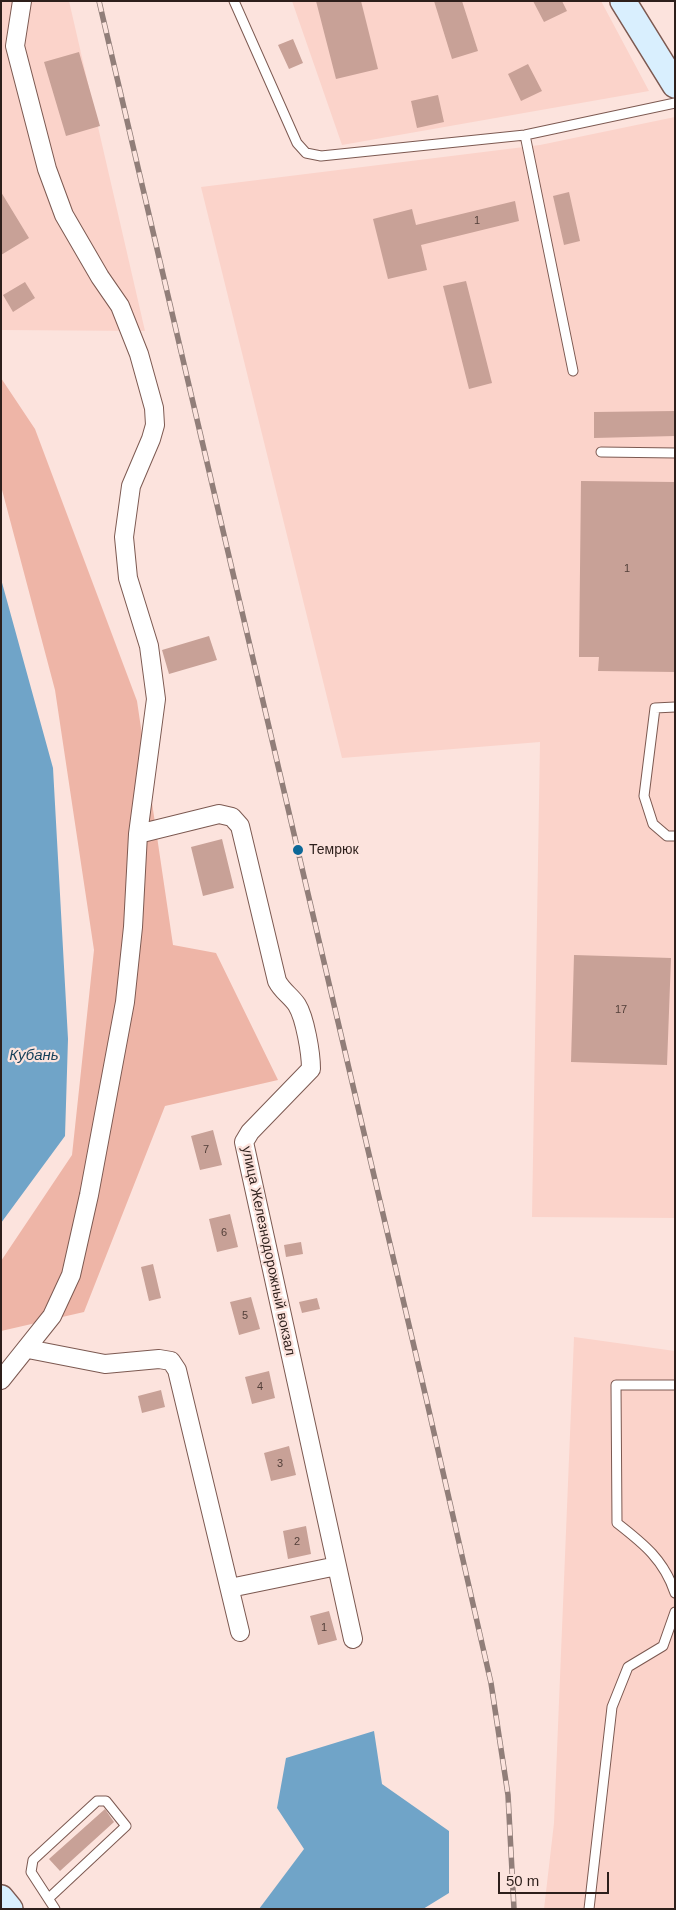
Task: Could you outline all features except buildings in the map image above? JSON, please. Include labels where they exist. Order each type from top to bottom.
[{"type":"street","points":[[1,1380],[28,1349],[52,1316],[71,1275],[89,1195],[125,1002],[133,926],[138,834],[156,699],[149,646],[128,578],[124,537],[131,486],[155,425],[154,408],[139,354],[120,306],[64,214],[47,169],[15,46],[22,1]]},
{"type":"street","points":[[623,1],[675,85]]},
{"type":"street","name":"улица Железнодорожный вокзал","points":[[138,834],[219,814],[232,816],[240,826],[277,981],[285,994],[297,1005],[300,1013],[311,1059],[311,1069],[250,1132],[244,1142],[353,1639]]},
{"type":"street","points":[[28,1349],[105,1364],[159,1359],[172,1361],[177,1370],[240,1632]]},
{"type":"street","points":[[230,1588],[337,1566]]},
{"type":"street","points":[[1,1898],[10,1909]]},
{"type":"lane","points":[[234,1],[297,143],[306,153],[321,156],[525,135],[675,103]]},
{"type":"lane","points":[[525,135],[573,371]]},
{"type":"lane","points":[[600,452],[675,453]]},
{"type":"lane","points":[[675,708],[655,708],[644,796],[653,824],[667,836],[675,836]]},
{"type":"lane","points":[[675,1385],[616,1385],[618,1523],[643,1543],[668,1573],[675,1593]]},
{"type":"lane","points":[[589,1909],[612,1707],[628,1667],[663,1646],[675,1612]]},
{"type":"lane","points":[[49,1898],[126,1826],[106,1801],[97,1801],[32,1860],[31,1872],[55,1909]]},
{"type":"shaded area","points":[[1,1],[69,1],[145,331],[1,330]]},
{"type":"shaded area","points":[[292,1],[601,1],[649,91],[342,145]]},
{"type":"shaded area","points":[[675,117],[675,1218],[532,1217],[540,742],[342,758],[201,187],[540,145]]},
{"type":"shaded area","points":[[1,378],[35,429],[137,701],[173,945],[216,953],[278,1080],[165,1106],[84,1312],[1,1331],[1,1261],[72,1155],[94,950],[55,690],[1,486]]},
{"type":"shaded area","points":[[574,1337],[675,1351],[675,1909],[544,1909],[554,1823]]},
{"type":"water","name":"Кубань","points":[[1,579],[53,768],[68,1039],[65,1136],[1,1223]]},
{"type":"water","points":[[374,1731],[382,1784],[449,1831],[449,1893],[423,1909],[259,1909],[304,1849],[277,1808],[286,1758]]},
{"type":"railway","points":[[99,1],[491,1683],[508,1795],[514,1909]]},
{"type":"place","name":"Темрюк","points":[[298,850]]}]
